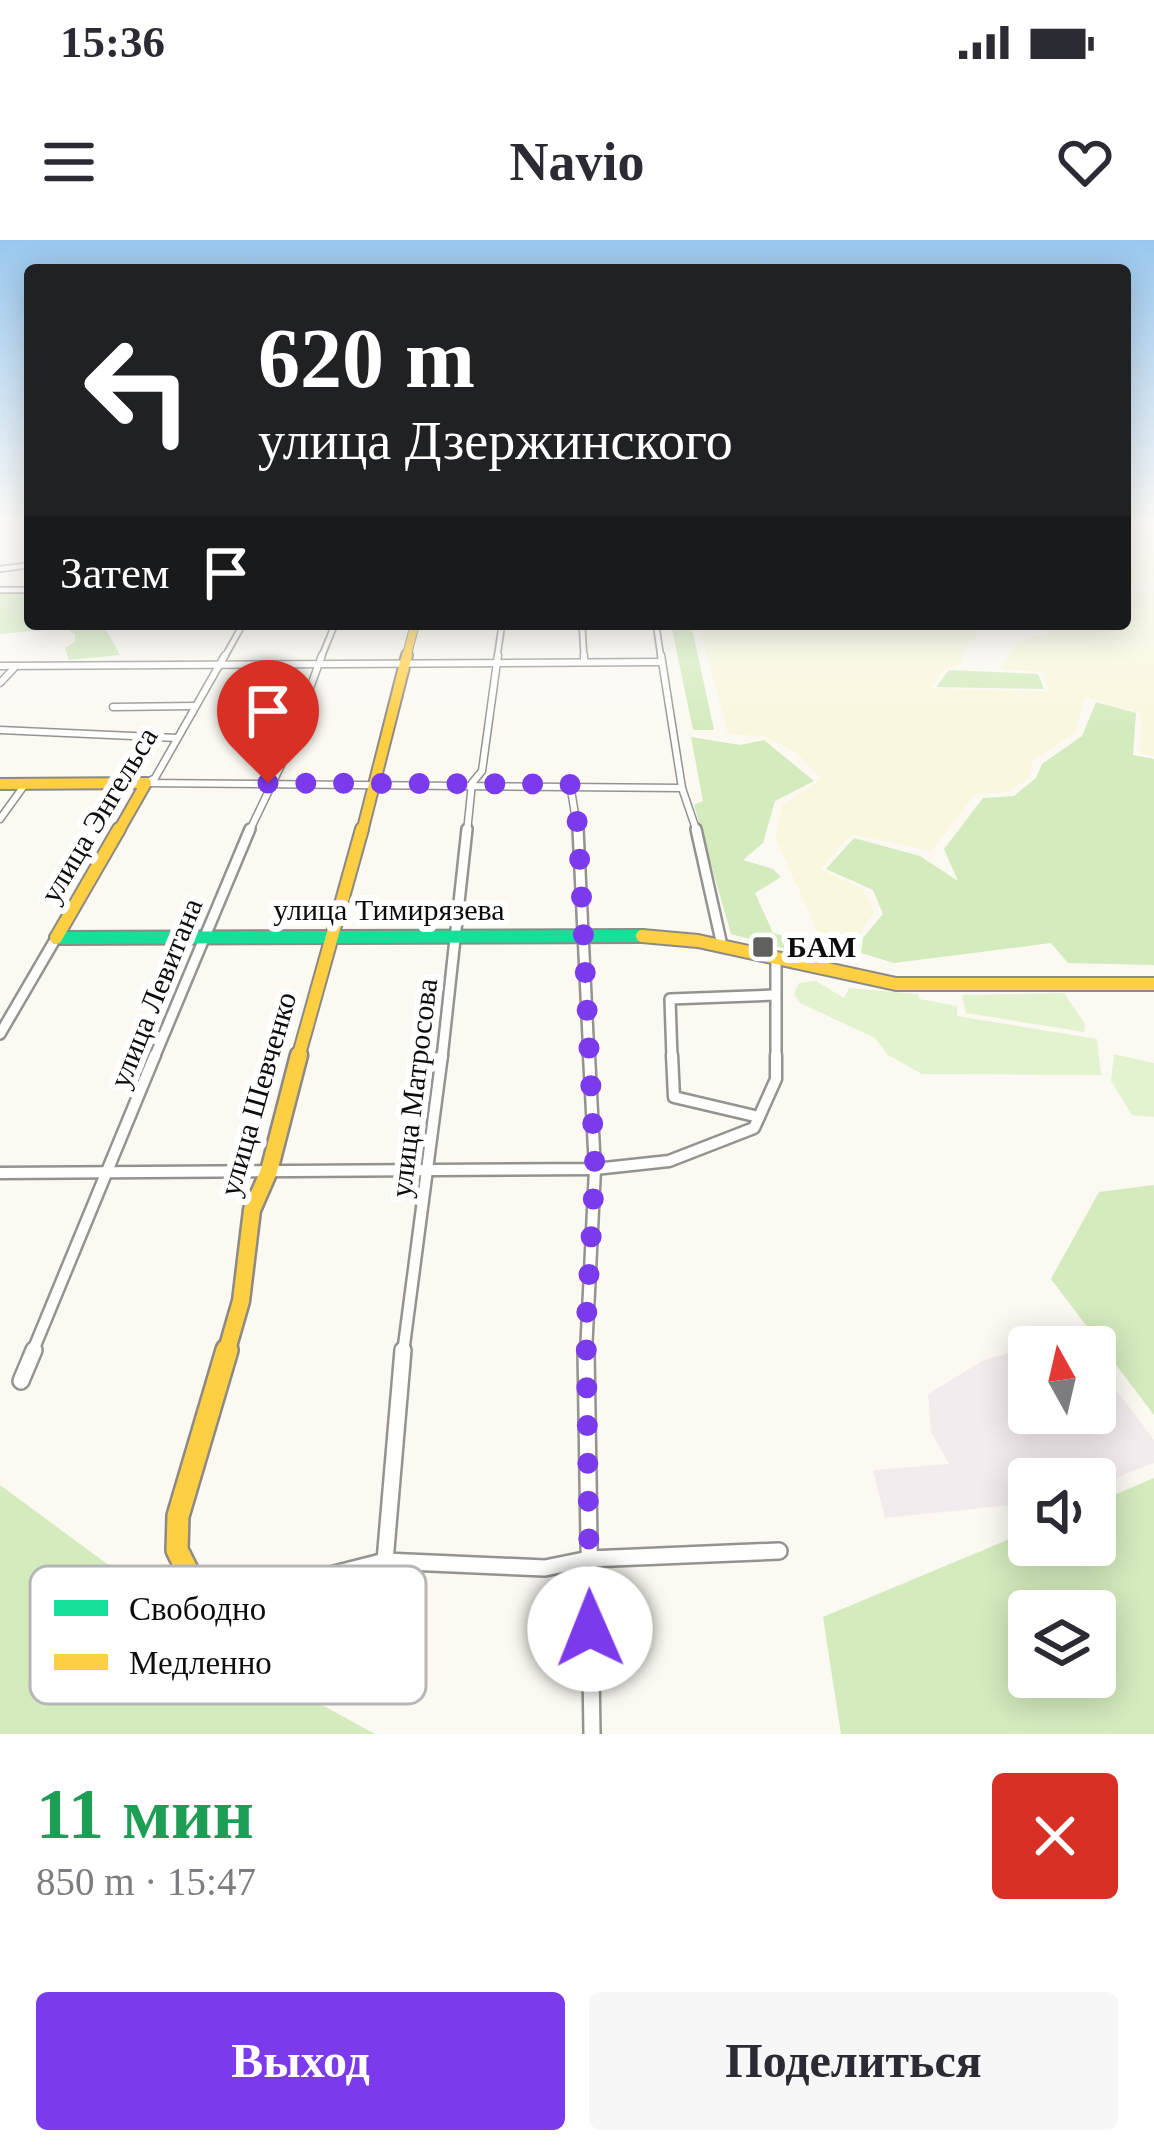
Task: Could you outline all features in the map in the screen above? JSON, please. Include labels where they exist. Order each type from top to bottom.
[{"type":"street","name":"улица Энгельса","points":[[0,1034],[239,630]]},
{"type":"street","name":"улица Левитана","points":[[21,1381],[103,1174],[158,1057],[268,783],[299,722],[298,709],[332,630]]},
{"type":"street","name":"улица Шевченко","points":[[185,1566],[178,1550],[178,1516],[241,1300],[252,1210],[269,1171],[329,937],[339,920],[413,630]]},
{"type":"street","name":"улица Матросова","points":[[385,1561],[407,1305],[429,1173],[472,783],[482,771],[501,630]]},
{"type":"street","points":[[582,630],[584,662]]},
{"type":"street","points":[[657,630],[682,788],[705,856],[721,941]]},
{"type":"street","points":[[0,666],[316,668],[662,662]]},
{"type":"street","points":[[0,683],[16,666]]},
{"type":"street","points":[[113,707],[195,706]]},
{"type":"street","points":[[0,730],[177,738]]},
{"type":"street","points":[[0,784],[472,783],[682,788]]},
{"type":"street","points":[[0,819],[26,784]]},
{"type":"street","points":[[570,784],[578,826],[595,1169],[586,1327],[592,1734]]},
{"type":"street","name":"улица Тимирязева","points":[[56,938],[580,936],[721,941],[776,960],[896,983],[1154,984]]},
{"type":"street","points":[[0,1173],[429,1173],[595,1169],[669,1161],[754,1127],[776,1079],[776,960]]},
{"type":"street","points":[[759,1117],[674,1097],[670,999],[775,995]]},
{"type":"street","points":[[365,1566],[385,1561],[545,1568],[589,1558],[779,1551]]},
{"type":"shaded area","points":[[1131,593],[1154,593],[1154,756],[1140,754],[1141,713],[1085,697],[1075,733],[1032,761],[1029,778],[1009,792],[975,794],[931,851],[852,834],[820,869],[864,890],[874,912],[856,941],[819,935],[776,839],[782,805],[821,779],[797,753],[763,736],[728,734],[701,630],[976,630],[979,633],[961,651],[961,665],[943,670],[931,688],[1049,692],[1042,672],[1000,669],[1019,641],[1053,632],[1131,630]]},
{"type":"shaded area","points":[[1008,1353],[1008,1434],[1116,1434],[1116,1390],[1154,1440],[1154,1463],[1116,1478],[1116,1458],[1008,1458],[1008,1505],[885,1518],[873,1470],[949,1464],[931,1432],[928,1394],[984,1360]]},
{"type":"green space","points":[[0,592],[24,592],[24,630],[43,630],[0,634]]},
{"type":"green space","points":[[68,630],[106,630],[120,655],[69,660],[65,648],[75,642],[75,634]]},
{"type":"green space","points":[[672,630],[692,630],[714,730],[693,730]]},
{"type":"green space","points":[[949,670],[1038,674],[1044,689],[936,687]]},
{"type":"green space","points":[[1096,702],[1136,713],[1133,755],[1154,759],[1154,965],[1068,963],[1051,943],[894,963],[861,953],[863,938],[883,914],[873,890],[826,869],[854,838],[920,856],[958,881],[944,849],[983,798],[1014,796],[1036,778],[1042,764],[1082,736]]},
{"type":"green space","points":[[691,737],[740,745],[764,740],[814,781],[775,801],[763,843],[743,860],[773,869],[781,877],[755,893],[773,933],[808,943],[805,954],[731,934],[694,805],[703,801]]},
{"type":"green space","points":[[816,981],[844,998],[849,988],[918,994],[919,999],[957,1006],[957,1016],[1097,1039],[1101,1075],[922,1074],[888,1055],[875,1038],[800,1003],[794,994],[799,983]]},
{"type":"green space","points":[[1064,993],[1085,1024],[1084,1032],[966,1013],[962,995]]},
{"type":"green space","points":[[1114,1054],[1154,1063],[1154,1117],[1132,1115],[1111,1081]]},
{"type":"green space","points":[[1154,1185],[1154,1415],[1116,1365],[1116,1326],[1087,1326],[1051,1279],[1099,1192]]},
{"type":"green space","points":[[1154,1478],[1154,1734],[841,1734],[823,1617],[1008,1540],[1008,1566],[1116,1566],[1116,1494]]},
{"type":"green space","points":[[0,1485],[110,1566],[30,1566],[30,1704],[320,1704],[375,1734],[0,1734]]},
{"type":"traffic: fast","points":[[56,938],[642,936]]},
{"type":"traffic: slow","points":[[185,1566],[177,1550],[178,1516],[241,1301],[252,1210],[269,1171],[329,937],[339,920],[413,630]]},
{"type":"traffic: slow","points":[[0,784],[146,783]]},
{"type":"traffic: slow","points":[[56,938],[146,783]]},
{"type":"traffic: slow","points":[[642,936],[698,941],[832,974],[896,984],[1006,988],[1154,984]]},
{"type":"place","name":"БАМ","points":[[763,947]]},
{"type":"route","points":[[268,783],[570,784],[578,826],[595,1169],[586,1327],[590,1629]]}]
